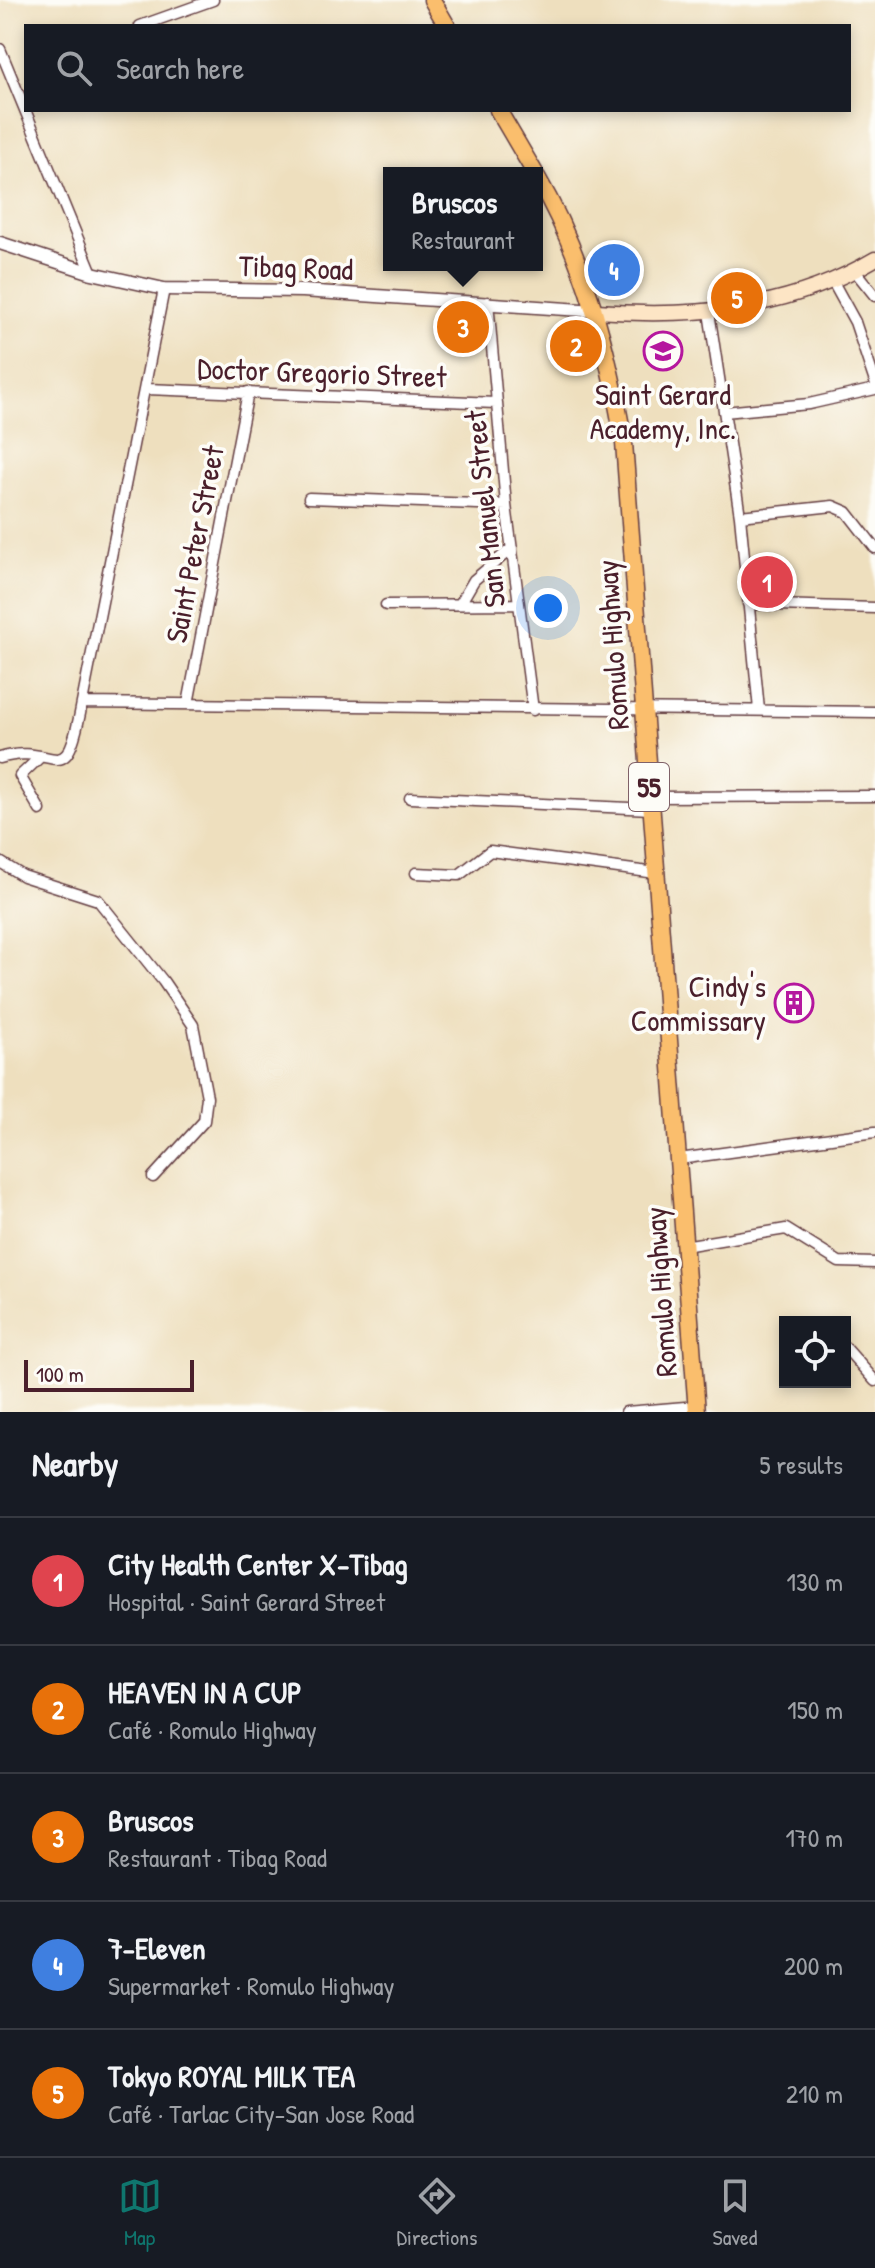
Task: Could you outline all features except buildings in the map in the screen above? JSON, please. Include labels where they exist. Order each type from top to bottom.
[{"type":"highway","points":[[432,0],[446,24]]},
{"type":"highway","name":"Romulo Highway","points":[[499,112],[531,167]]},
{"type":"highway","name":"Romulo Highway","points":[[543,189],[572,247],[596,311],[624,443],[697,1409]]},
{"type":"main road","points":[[596,311],[709,312],[788,298],[833,282],[875,259]]},
{"type":"street","points":[[146,24],[213,0]]},
{"type":"street","points":[[0,49],[24,107]]},
{"type":"street","points":[[26,112],[92,273]]},
{"type":"street","name":"Tibag Road","points":[[0,243],[92,273],[164,289],[303,291],[596,311]]},
{"type":"street","points":[[855,271],[875,296]]},
{"type":"street","points":[[833,282],[855,322],[875,382]]},
{"type":"street","points":[[0,758],[21,754],[59,759],[70,752],[147,389],[164,289]]},
{"type":"street","name":"San Manuel Street","points":[[488,302],[506,505],[533,710]]},
{"type":"street","points":[[709,312],[740,516],[759,710]]},
{"type":"street","name":"Doctor Gregorio Street","points":[[147,389],[496,403]]},
{"type":"street","points":[[724,412],[809,404],[875,389]]},
{"type":"street","name":"Saint Peter Street","points":[[188,704],[248,392]]},
{"type":"street","points":[[309,498],[506,505]]},
{"type":"street","points":[[740,516],[827,505],[847,512],[875,548]]},
{"type":"street","points":[[460,604],[474,580],[512,548]]},
{"type":"street","points":[[386,605],[518,604]]},
{"type":"street","points":[[748,604],[875,608]]},
{"type":"street","points":[[82,703],[875,712]]},
{"type":"street","points":[[39,758],[20,776],[40,810]]},
{"type":"street","points":[[410,798],[650,803],[875,796]]},
{"type":"street","points":[[416,873],[459,875],[490,851],[656,873]]},
{"type":"street","points":[[0,862],[23,876],[98,900],[163,981],[193,1025],[207,1097],[204,1121],[153,1177]]},
{"type":"street","points":[[679,1159],[875,1132]]},
{"type":"street","points":[[684,1246],[786,1229],[839,1262],[875,1263]]},
{"type":"street","points":[[851,1354],[875,1381]]},
{"type":"street","points":[[626,1412],[697,1409]]},
{"type":"place","name":"7-Eleven","points":[[614,270]]},
{"type":"place","name":"Tokyo ROYAL MILK TEA","points":[[737,298]]},
{"type":"place","name":"Bruscos","points":[[463,327]]},
{"type":"place","name":"HEAVEN IN A CUP","points":[[576,346]]},
{"type":"place","name":"Saint Gerard Academy, Inc.","points":[[663,351]]},
{"type":"place","name":"City Health Center X-Tibag","points":[[767,582]]},
{"type":"place","name":"Cindy's Commissary","points":[[794,1003]]}]
